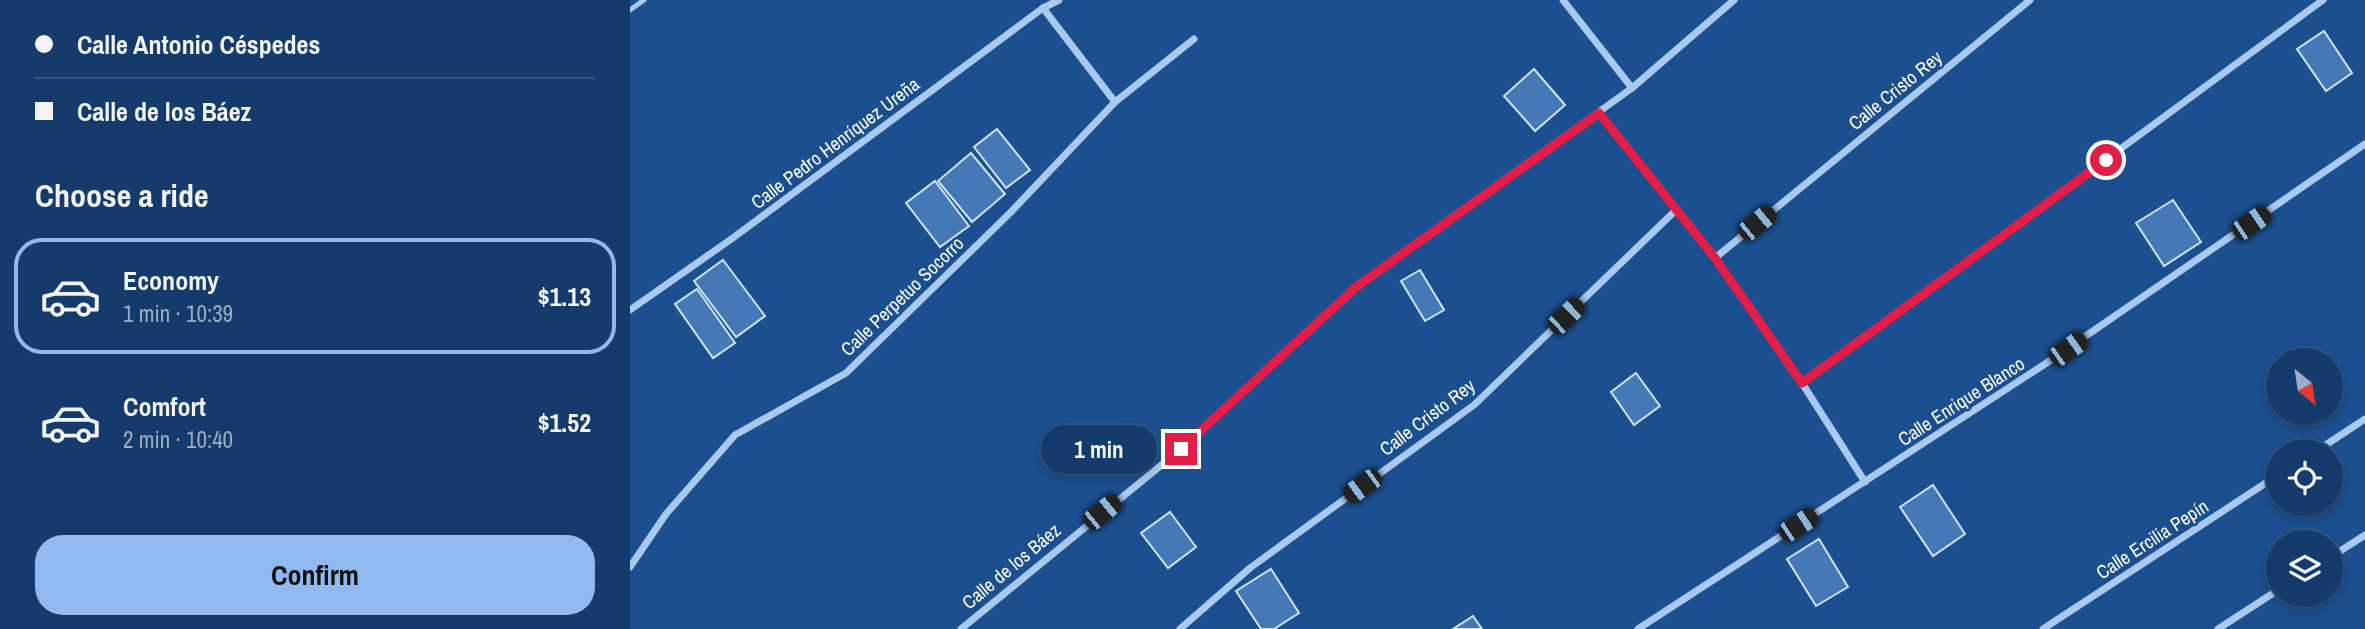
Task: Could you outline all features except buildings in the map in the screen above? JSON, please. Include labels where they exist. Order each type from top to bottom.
[{"type":"street","name":"Calle Pedro Henríquez Ureña","points":[[630,310],[730,240],[1043,8],[1059,0]]},
{"type":"street","points":[[1563,0],[1632,88]]},
{"type":"street","name":"Calle de los Báez","points":[[961,629],[1181,449],[1356,287],[1632,88],[1734,0]]},
{"type":"street","name":"Calle Cristo Rey","points":[[1715,258],[2030,0]]},
{"type":"street","points":[[1802,383],[2323,0]]},
{"type":"street","points":[[1043,8],[1115,102]]},
{"type":"street","name":"Calle Perpetuo Socorro","points":[[630,567],[666,514],[734,435],[846,373],[1012,212],[1115,102],[1194,38]]},
{"type":"street","points":[[1599,113],[1715,258],[1802,383],[1865,482]]},
{"type":"street","name":"Calle Enrique Blanco","points":[[1638,629],[2045,364],[2365,144]]},
{"type":"street","name":"Calle Cristo Rey","points":[[1180,629],[1250,568],[1474,405],[1676,210]]},
{"type":"street","points":[[2335,439],[2365,419]]},
{"type":"street","name":"Calle Ercilia Pepín","points":[[2043,629],[2266,483]]},
{"type":"street","points":[[2343,549],[2365,535]]},
{"type":"street","points":[[2218,629],[2266,598]]},
{"type":"lane","points":[[630,10],[644,0]]},
{"type":"route","points":[[1181,449],[1356,287],[1599,113],[1715,258],[1802,383],[2106,160]]}]
